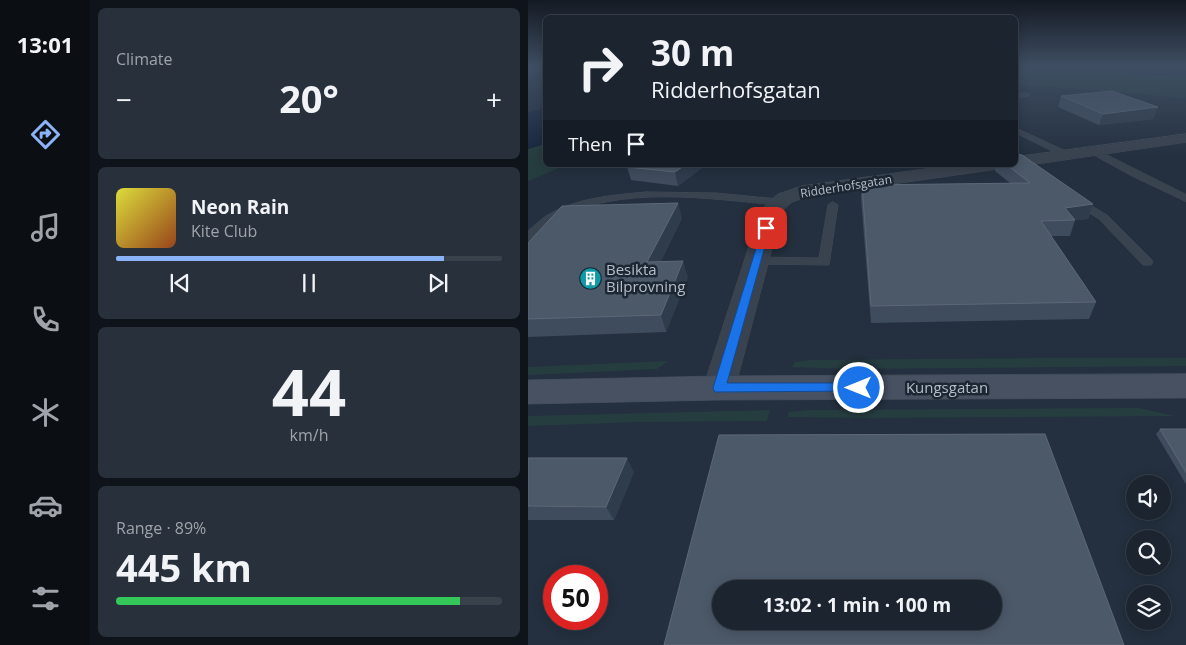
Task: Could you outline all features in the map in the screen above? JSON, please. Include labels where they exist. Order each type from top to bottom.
[{"type":"main road","name":"Kungsgatan","points":[[528,392],[720,388],[1186,386]]},
{"type":"street","points":[[1018,161],[1186,138]]},
{"type":"street","name":"Ridderhofsgatan","points":[[778,202],[788,196],[816,189],[976,167]]},
{"type":"street","points":[[720,388],[770,212],[778,202]]},
{"type":"lane","points":[[1018,131],[1066,154]]},
{"type":"lane","points":[[1093,151],[1137,175],[1186,198]]},
{"type":"lane","points":[[1018,161],[1036,172]]},
{"type":"lane","points":[[1066,193],[1103,217],[1147,262]]},
{"type":"lane","points":[[528,237],[539,224],[574,207],[633,195],[692,195],[778,202]]},
{"type":"lane","points":[[756,261],[824,262],[833,205]]},
{"type":"green space","points":[[1163,96],[1186,96],[1186,98]]},
{"type":"green space","points":[[543,145],[543,167],[562,167],[528,181],[528,149]]},
{"type":"green space","points":[[1186,358],[1186,366],[849,369],[792,367],[795,362],[811,360]]},
{"type":"green space","points":[[668,361],[657,369],[528,375],[528,367]]},
{"type":"green space","points":[[1138,408],[1175,416],[788,417],[789,412],[812,410]]},
{"type":"green space","points":[[770,410],[767,421],[639,422],[528,426],[528,416]]},
{"type":"water","points":[[543,107],[543,145],[528,149],[528,112],[539,110]]},
{"type":"building","points":[[1061,96],[1127,96],[1158,107],[1103,114]]},
{"type":"building","points":[[1018,154],[1022,155],[1093,204],[1065,208],[1075,220],[1041,221],[1096,302],[871,306],[862,185],[1030,183],[1010,167],[1018,167]]},
{"type":"building","points":[[627,167],[682,167],[675,172]]},
{"type":"building","name":"Besikta Bilprovning","points":[[678,203],[647,262],[683,261],[661,315],[528,319],[528,243],[562,206]]},
{"type":"building","points":[[1160,429],[1187,429],[1187,474]]},
{"type":"building","points":[[1045,434],[1124,645],[664,645],[719,435]]},
{"type":"building","points":[[528,458],[627,458],[606,507],[528,506]]},
{"type":"place","name":"Besikta Bilprovning","points":[[590,278]]},
{"type":"route","points":[[766,228],[720,388],[859,388]]}]
